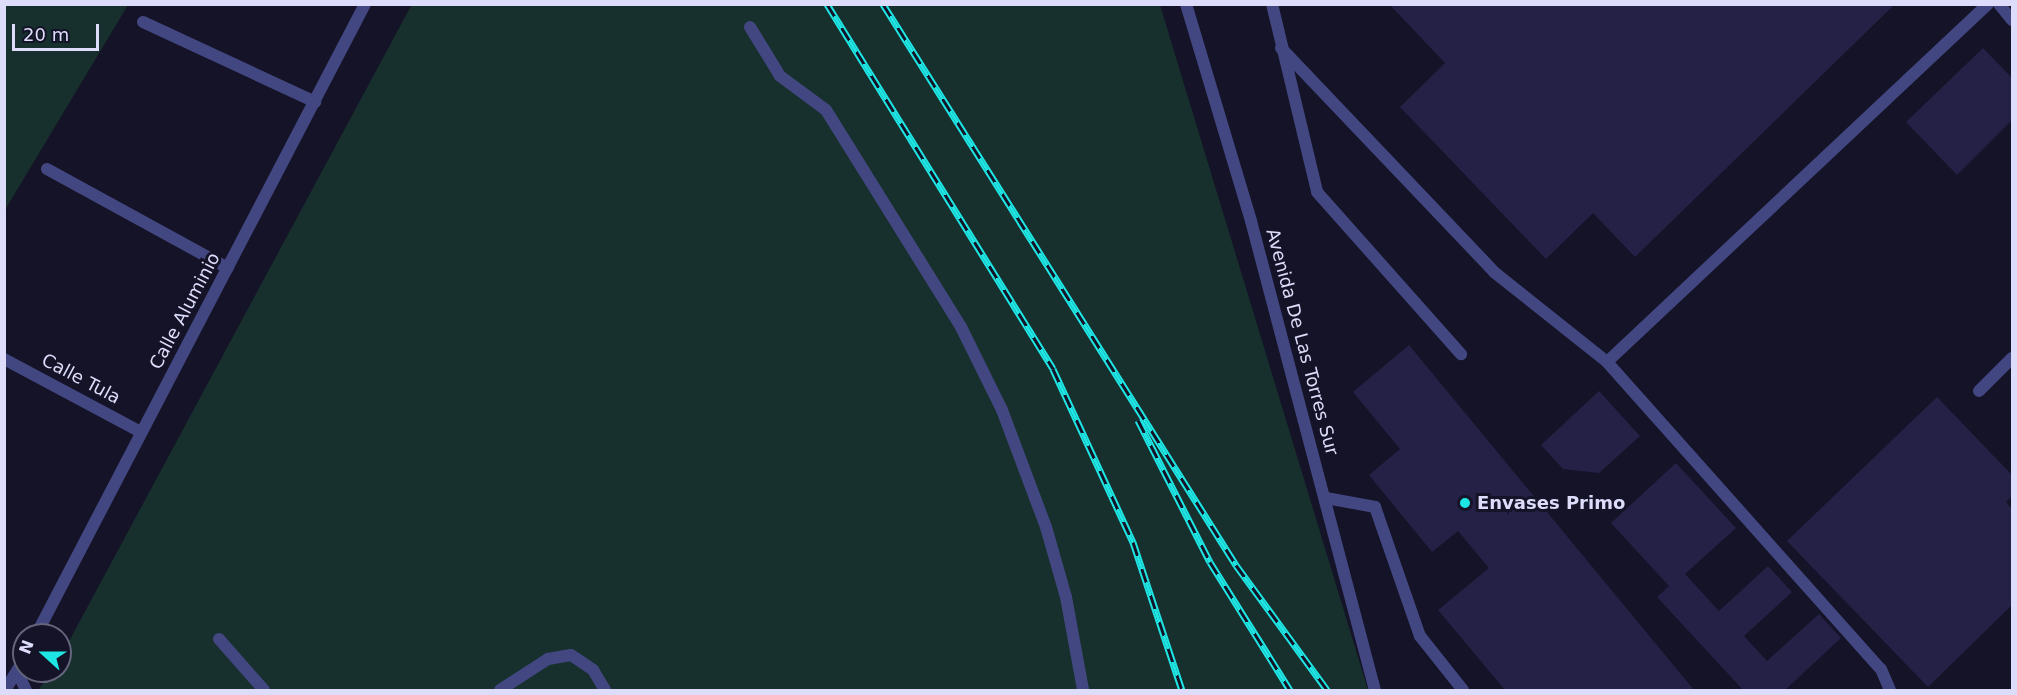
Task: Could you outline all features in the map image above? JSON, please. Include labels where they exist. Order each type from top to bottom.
[{"type":"street","name":"Calle Aluminio","points":[[42,623],[365,4]]},
{"type":"street","name":"Avenida De Las Torres Sur","points":[[1186,4],[1326,498],[1375,690]]},
{"type":"street","points":[[1272,4],[1317,192],[1461,354]]},
{"type":"street","points":[[1607,362],[1988,4]]},
{"type":"street","points":[[1999,4],[2013,20]]},
{"type":"street","points":[[143,22],[315,102]]},
{"type":"street","points":[[750,27],[780,76],[826,110],[961,327],[1002,410],[1046,527],[1066,597],[1083,690]]},
{"type":"street","points":[[1281,48],[1494,272],[1607,362],[1881,669],[1890,690]]},
{"type":"street","points":[[47,169],[228,268]]},
{"type":"street","name":"Calle Tula","points":[[4,358],[141,432]]},
{"type":"street","points":[[1979,392],[2013,358]]},
{"type":"street","points":[[1326,498],[1375,507],[1420,636],[1463,690]]},
{"type":"street","points":[[219,639],[264,690]]},
{"type":"street","points":[[500,690],[548,659],[571,654],[593,670],[605,690]]},
{"type":"green space","points":[[412,4],[1160,5],[1368,690],[38,690],[44,683],[72,683],[72,636]]},
{"type":"green space","points":[[4,5],[128,5],[5,210]]},
{"type":"building","points":[[1389,4],[1895,4],[1635,257],[1593,213],[1546,259],[1400,107],[1445,63]]},
{"type":"building","points":[[1983,48],[2012,78],[2012,120],[1957,175],[1906,122]]},
{"type":"building","name":"Envases Primo","points":[[1409,345],[1694,690],[1505,690],[1438,610],[1489,568],[1458,531],[1432,552],[1369,475],[1400,449],[1353,392]]},
{"type":"building","points":[[1599,391],[1640,436],[1599,473],[1563,469],[1541,445]]},
{"type":"building","points":[[1937,397],[2012,475],[2012,496],[2006,502],[2012,509],[2012,605],[1928,687],[1787,541]]},
{"type":"building","points":[[1676,463],[1736,528],[1685,574],[1719,611],[1768,566],[1792,592],[1744,636],[1767,661],[1819,614],[1841,638],[1785,690],[1743,690],[1657,597],[1669,586],[1611,523]]},
{"type":"railway","points":[[827,4],[1053,369],[1133,542],[1182,690]]},
{"type":"railway","points":[[883,4],[1236,565],[1327,690]]},
{"type":"railway","points":[[1138,420],[1210,562],[1290,690]]},
{"type":"place","name":"Envases Primo","points":[[1465,503]]}]
